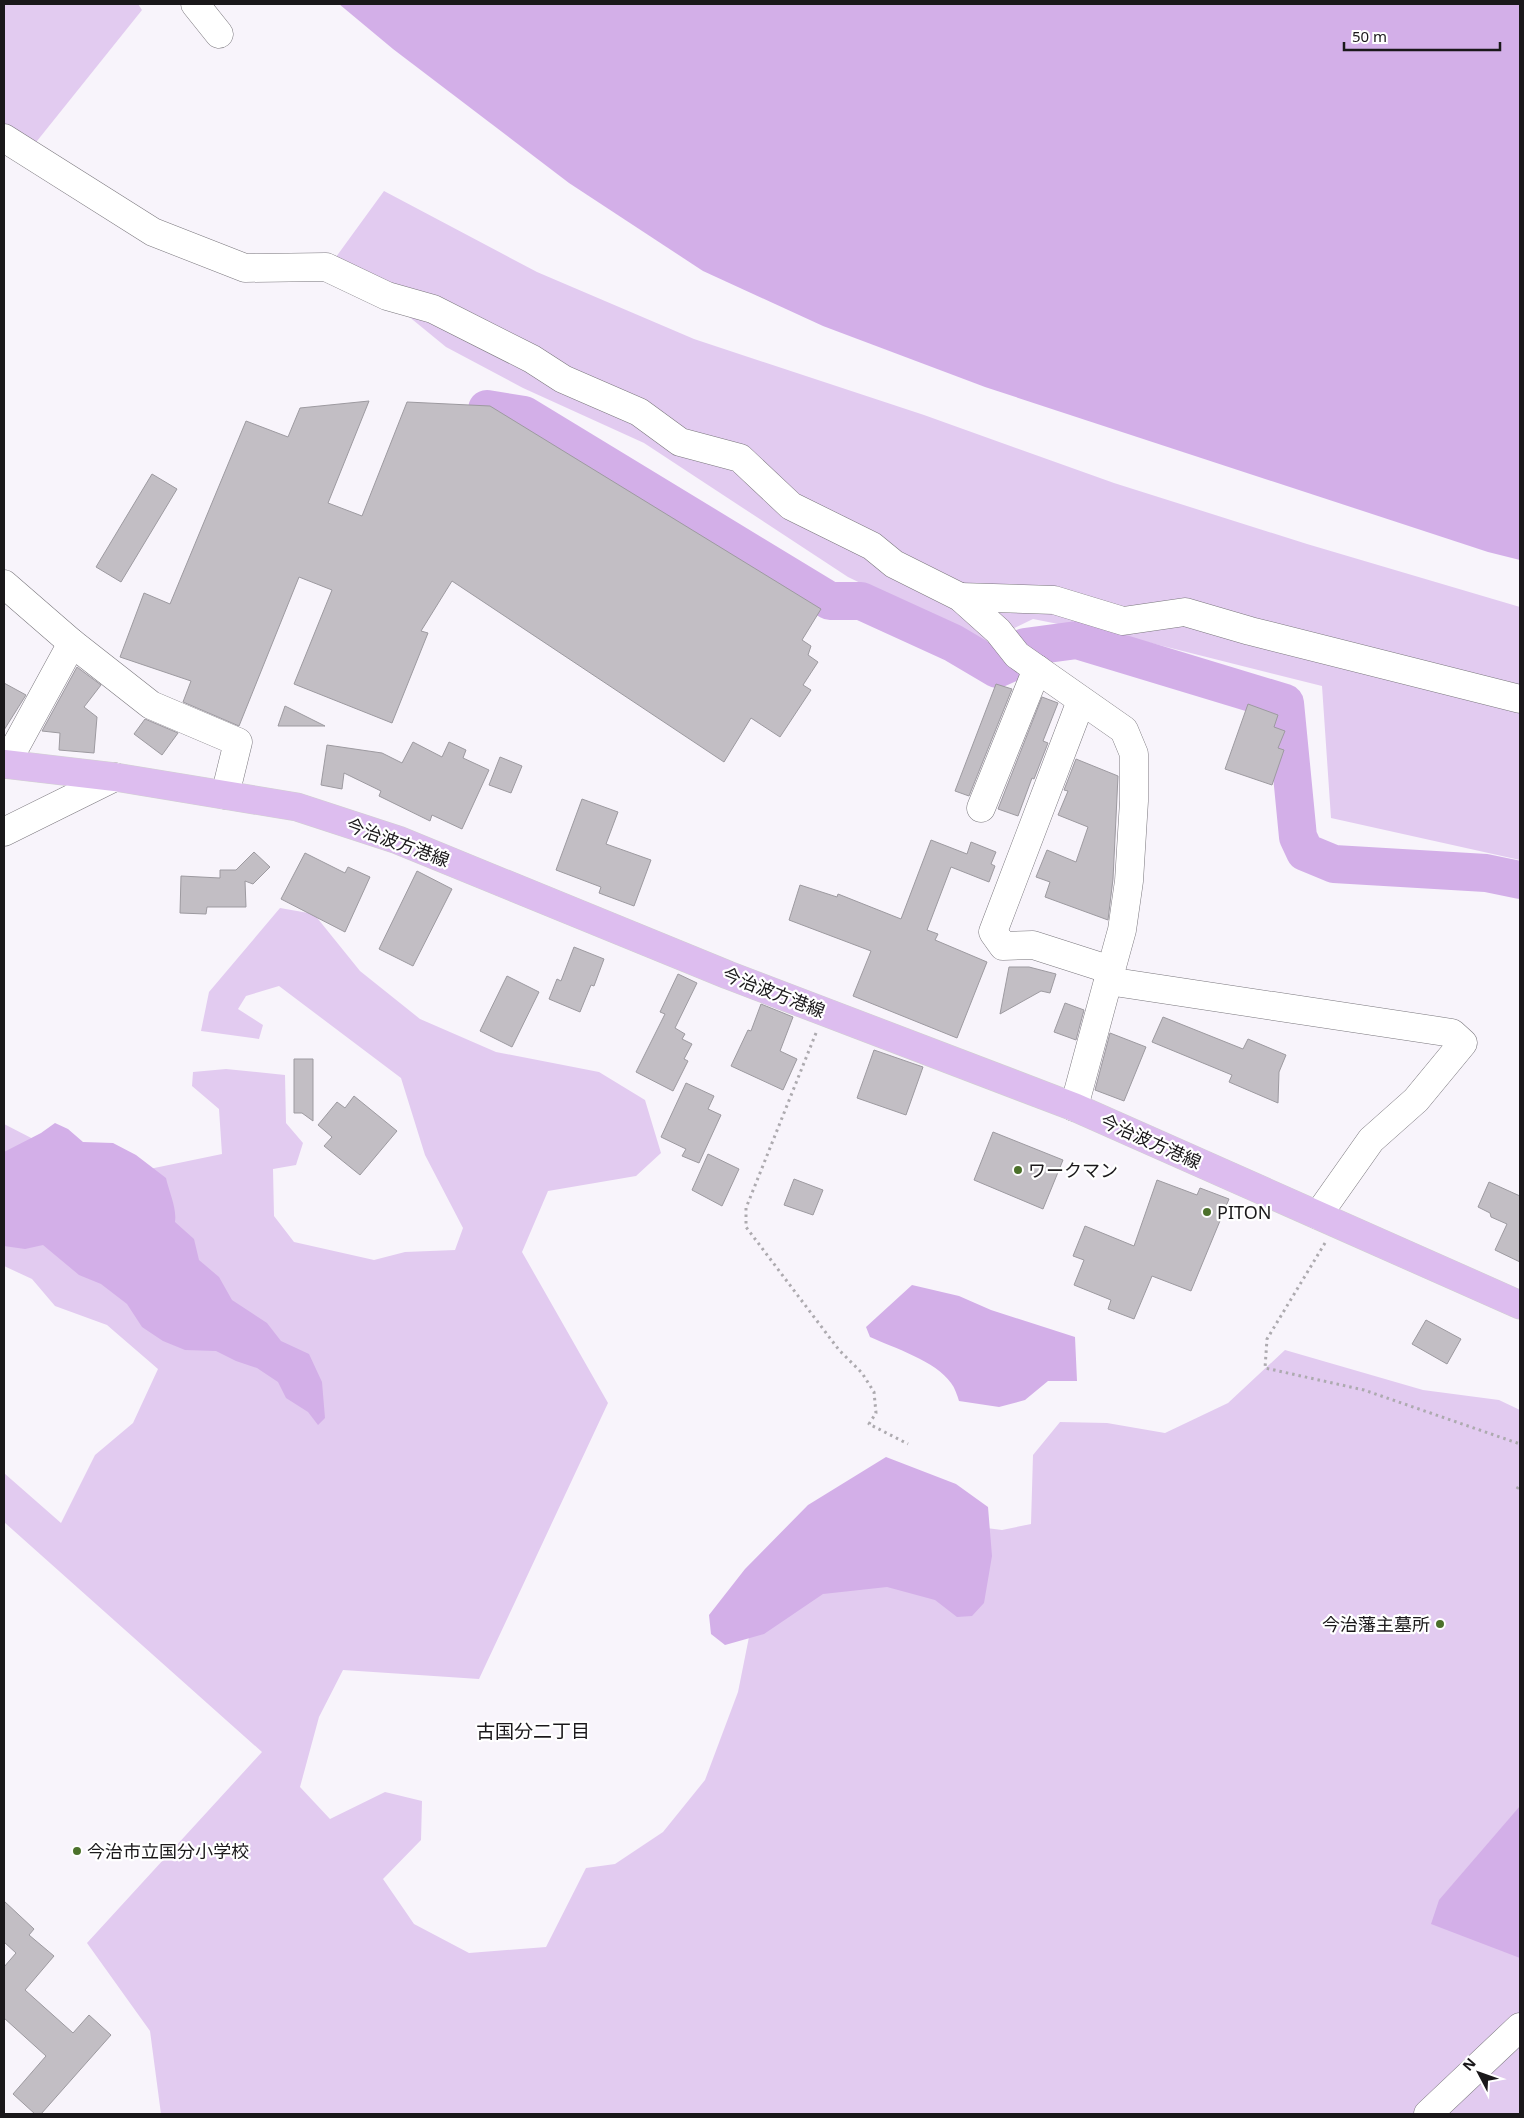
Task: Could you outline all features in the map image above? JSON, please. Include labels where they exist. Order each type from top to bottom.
[{"type":"main road","name":"今治波方港線","points":[[5,764],[115,777],[297,807],[398,840],[728,975],[1074,1107],[1520,1305]]},
{"type":"street","points":[[195,4],[219,34]]},
{"type":"street","points":[[4,138],[153,232],[245,268],[326,267],[387,296],[433,309],[532,359],[562,379],[639,412],[680,442],[740,458],[791,506],[872,546],[894,564],[960,597],[998,631],[1016,655],[1124,730],[1134,754],[1134,800],[1129,881],[1122,930],[1074,1107]]},
{"type":"street","points":[[4,584],[72,643],[151,705],[238,742],[225,795]]},
{"type":"street","points":[[960,597],[1054,600],[1124,620],[1184,612],[1250,632],[1520,699]]},
{"type":"street","points":[[5,764],[72,643]]},
{"type":"street","points":[[981,808],[1036,669]]},
{"type":"street","points":[[1081,701],[993,932],[1003,946],[1033,945],[1109,975],[1452,1034],[1463,1043],[1416,1100],[1371,1140],[1328,1219]]},
{"type":"street","points":[[4,832],[115,777]]},
{"type":"street","points":[[1428,2114],[1520,2027]]},
{"type":"path","points":[[824,1011],[746,1208],[746,1227],[838,1350],[862,1373],[874,1392],[876,1413],[870,1424],[908,1444]]},
{"type":"path","points":[[1328,1219],[1267,1339],[1266,1368],[1364,1390],[1520,1444]]},
{"type":"path","points":[[1517,1489],[1520,1484]]},
{"type":"shaded area","points":[[4,4],[138,4],[142,10],[33,146],[4,128]]},
{"type":"shaded area","points":[[339,4],[1520,4],[1520,560],[1488,552],[985,387],[823,326],[703,271],[569,183],[393,49]]},
{"type":"shaded area","points":[[384,191],[537,272],[694,339],[924,415],[1114,483],[1307,544],[1520,607],[1520,860],[1331,818],[1322,686],[1139,640],[1033,619],[984,643],[848,577],[644,443],[523,388],[446,347],[336,257]]},
{"type":"shaded area","points":[[280,908],[314,914],[360,971],[420,1019],[496,1052],[599,1072],[645,1100],[661,1153],[636,1176],[548,1191],[522,1252],[608,1403],[479,1679],[343,1670],[319,1717],[300,1787],[330,1819],[385,1792],[422,1801],[421,1840],[383,1879],[414,1924],[469,1953],[546,1947],[586,1868],[615,1864],[663,1832],[705,1780],[738,1692],[756,1602],[900,1517],[1002,1530],[1031,1524],[1033,1455],[1060,1422],[1107,1423],[1165,1433],[1228,1403],[1285,1350],[1423,1390],[1499,1400],[1520,1410],[1520,2114],[161,2114],[150,2031],[87,1943],[262,1752],[4,1522],[4,1473],[61,1523],[95,1455],[133,1423],[158,1369],[107,1325],[55,1306],[32,1279],[4,1266],[4,1124],[41,1143],[130,1173],[222,1154],[219,1109],[192,1086],[193,1072],[226,1069],[285,1075],[286,1123],[303,1143],[296,1165],[273,1169],[274,1216],[294,1242],[374,1260],[405,1252],[455,1250],[463,1228],[425,1155],[401,1078],[279,986],[246,996],[238,1009],[263,1025],[259,1039],[201,1031],[209,992]]},
{"type":"shaded area","points":[[55,1123],[68,1129],[83,1142],[113,1143],[136,1155],[166,1178],[174,1206],[175,1222],[194,1239],[199,1260],[219,1277],[232,1300],[267,1323],[281,1341],[309,1354],[322,1382],[325,1418],[318,1425],[308,1412],[286,1398],[278,1382],[257,1368],[236,1361],[216,1351],[185,1350],[163,1341],[142,1327],[127,1304],[101,1284],[79,1275],[43,1245],[25,1249],[4,1246],[4,1152],[41,1133]]},
{"type":"shaded area","points":[[912,1285],[959,1296],[991,1310],[1075,1337],[1077,1381],[1048,1381],[1025,1400],[999,1407],[959,1401],[952,1385],[935,1368],[914,1356],[870,1337],[866,1327]]},
{"type":"shaded area","points":[[886,1457],[956,1484],[988,1507],[992,1556],[984,1603],[972,1616],[957,1617],[935,1600],[887,1587],[823,1594],[764,1634],[725,1645],[711,1634],[709,1615],[745,1569],[808,1505]]},
{"type":"shaded area","points":[[1520,1806],[1520,1958],[1431,1924],[1439,1900]]},
{"type":"building","points":[[369,401],[328,503],[362,516],[407,402],[490,406],[821,609],[802,640],[811,646],[808,655],[818,662],[803,685],[811,690],[780,737],[751,718],[724,762],[452,581],[421,631],[428,633],[392,723],[294,684],[332,590],[299,577],[239,726],[183,702],[191,681],[120,657],[144,593],[170,604],[246,421],[288,437],[300,408]]},
{"type":"building","points":[[152,474],[177,489],[121,582],[96,567]]},
{"type":"building","points":[[77,667],[101,685],[84,707],[97,717],[94,753],[59,750],[60,733],[42,731]]},
{"type":"building","points":[[4,683],[26,695],[4,730]]},
{"type":"building","points":[[996,684],[1012,689],[969,796],[955,791]]},
{"type":"building","points":[[1042,697],[1058,703],[1043,741],[1048,743],[1018,816],[998,809]]},
{"type":"building","points":[[1248,704],[1278,715],[1274,727],[1285,731],[1278,748],[1284,750],[1272,785],[1225,769]]},
{"type":"building","points":[[285,706],[325,726],[278,726]]},
{"type":"building","points":[[145,719],[178,733],[162,755],[134,734]]},
{"type":"building","points":[[413,742],[442,757],[449,742],[466,750],[463,758],[489,770],[462,829],[432,815],[430,821],[379,796],[381,791],[344,773],[342,789],[321,785],[327,745],[382,753],[402,763]]},
{"type":"building","points":[[500,757],[522,766],[511,793],[489,785]]},
{"type":"building","points":[[1076,759],[1118,776],[1113,879],[1108,920],[1045,897],[1050,882],[1036,877],[1047,850],[1076,862],[1088,827],[1058,815],[1068,791],[1064,790]]},
{"type":"building","points":[[582,799],[618,812],[606,844],[651,860],[634,906],[599,893],[601,887],[556,870]]},
{"type":"building","points":[[931,840],[967,854],[971,842],[996,852],[991,864],[995,866],[989,882],[951,867],[927,930],[938,934],[935,940],[987,962],[957,1038],[853,996],[871,951],[789,920],[800,885],[837,897],[838,894],[901,919]]},
{"type":"building","points":[[254,852],[270,867],[253,884],[245,881],[246,907],[207,907],[206,914],[180,913],[181,876],[220,878],[220,870],[236,870]]},
{"type":"building","points":[[305,853],[345,873],[348,867],[370,877],[345,932],[281,899]]},
{"type":"building","points":[[417,871],[452,889],[413,966],[379,949]]},
{"type":"building","points":[[574,947],[604,959],[594,986],[591,985],[580,1012],[549,999],[557,979],[561,981]]},
{"type":"building","points":[[1009,967],[1029,967],[1056,974],[1050,993],[1041,991],[1000,1014]]},
{"type":"building","points":[[678,974],[697,983],[675,1028],[685,1034],[682,1039],[692,1044],[684,1059],[688,1061],[673,1091],[636,1072],[665,1014],[660,1012]]},
{"type":"building","points":[[507,976],[539,992],[512,1047],[480,1031]]},
{"type":"building","points":[[1065,1003],[1084,1010],[1076,1040],[1054,1032]]},
{"type":"building","points":[[761,1004],[793,1017],[780,1051],[797,1059],[783,1090],[731,1066],[748,1030],[751,1031]]},
{"type":"building","points":[[1163,1017],[1243,1049],[1248,1039],[1286,1055],[1279,1072],[1278,1103],[1229,1082],[1232,1075],[1152,1042]]},
{"type":"building","points":[[1110,1033],[1146,1047],[1124,1101],[1095,1090]]},
{"type":"building","points":[[874,1050],[923,1067],[906,1115],[857,1098]]},
{"type":"building","points":[[294,1059],[313,1059],[313,1121],[302,1113],[294,1113]]},
{"type":"building","points":[[686,1083],[714,1096],[708,1109],[721,1115],[699,1163],[682,1156],[686,1149],[661,1137]]},
{"type":"building","points":[[354,1096],[397,1131],[360,1175],[324,1146],[332,1137],[318,1125],[337,1102],[345,1108]]},
{"type":"building","name":"ワークマン","points":[[993,1132],[1063,1160],[1043,1209],[974,1180]]},
{"type":"building","points":[[708,1154],[739,1169],[722,1206],[692,1190]]},
{"type":"building","points":[[794,1179],[823,1190],[813,1215],[784,1205]]},
{"type":"building","points":[[1157,1180],[1197,1195],[1200,1188],[1229,1199],[1191,1291],[1152,1276],[1134,1319],[1108,1309],[1111,1300],[1074,1285],[1084,1260],[1073,1256],[1085,1226],[1134,1246]]},
{"type":"building","points":[[1489,1182],[1520,1196],[1520,1262],[1495,1250],[1507,1224],[1491,1217],[1490,1213],[1478,1207]]},
{"type":"building","points":[[1426,1320],[1461,1339],[1447,1364],[1412,1344]]},
{"type":"building","points":[[4,1901],[34,1929],[29,1935],[54,1956],[25,1990],[73,2033],[89,2015],[111,2035],[41,2114],[35,2114],[13,2094],[46,2056],[4,2018],[4,1967],[16,1953],[4,1942]]},
{"type":"waterway","points":[[487,409],[524,415],[830,601],[861,601],[953,643],[997,669],[1006,665],[1025,647],[1077,640],[1285,703],[1298,837],[1305,852],[1334,864],[1486,873],[1520,880]]},
{"type":"place","name":"ワークマン","points":[[1018,1170]]},
{"type":"place","name":"PITON","points":[[1207,1212]]},
{"type":"place","name":"今治藩主墓所","points":[[1440,1624]]},
{"type":"place","name":"今治市立国分小学校","points":[[77,1851]]},
{"type":"district","name":"古国分二丁目","points":[[533,1731]]}]
